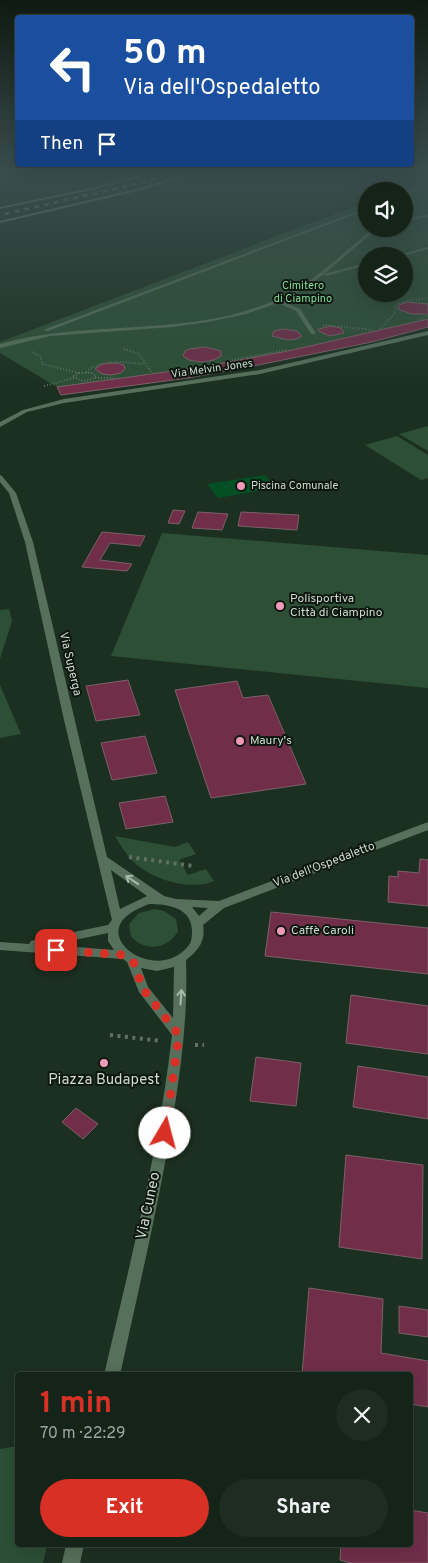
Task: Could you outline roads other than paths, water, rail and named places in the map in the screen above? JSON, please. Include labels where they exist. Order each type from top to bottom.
[{"type":"street","points":[[0,346],[279,242]]},
{"type":"street","points":[[24,338],[62,331],[138,328],[198,322],[255,309],[279,300],[318,277],[360,242]]},
{"type":"street","points":[[413,252],[428,248]]},
{"type":"street","points":[[318,277],[358,266]]},
{"type":"street","points":[[279,300],[298,310],[313,333]]},
{"type":"street","name":"Via Melvin Jones","points":[[0,424],[25,412],[64,401],[260,372],[428,333]]},
{"type":"street","name":"Via Superga","points":[[0,477],[12,493],[29,542],[69,720],[104,860],[115,924]]},
{"type":"street","name":"Via dell'Ospedaletto","points":[[198,924],[220,905],[428,826]]},
{"type":"street","points":[[104,860],[161,900]]},
{"type":"street","points":[[0,946],[128,958],[155,966],[180,959],[196,943],[199,933],[198,924],[193,915],[175,902],[147,900],[133,905],[115,924],[112,938],[116,947],[128,958],[143,989],[178,1039]]},
{"type":"street","name":"Via dell'Ospedaletto","points":[[175,902],[220,905]]},
{"type":"street","points":[[23,947],[115,924]]},
{"type":"street","name":"Via Cuneo","points":[[113,1372],[165,1133],[178,1039],[182,986],[180,959]]},
{"type":"street","points":[[71,1563],[75,1547]]},
{"type":"place","name":"Piscina Comunale","points":[[241,486]]},
{"type":"place","name":"Polisportiva Città di Ciampino","points":[[280,606]]},
{"type":"place","name":"Maury's","points":[[240,741]]},
{"type":"place","name":"Caffè Caroli","points":[[281,931]]},
{"type":"place","name":"Piazza Budapest","points":[[104,1063]]},
{"type":"park label","name":"Cimitero di Ciampino","points":[[303,292]]}]
